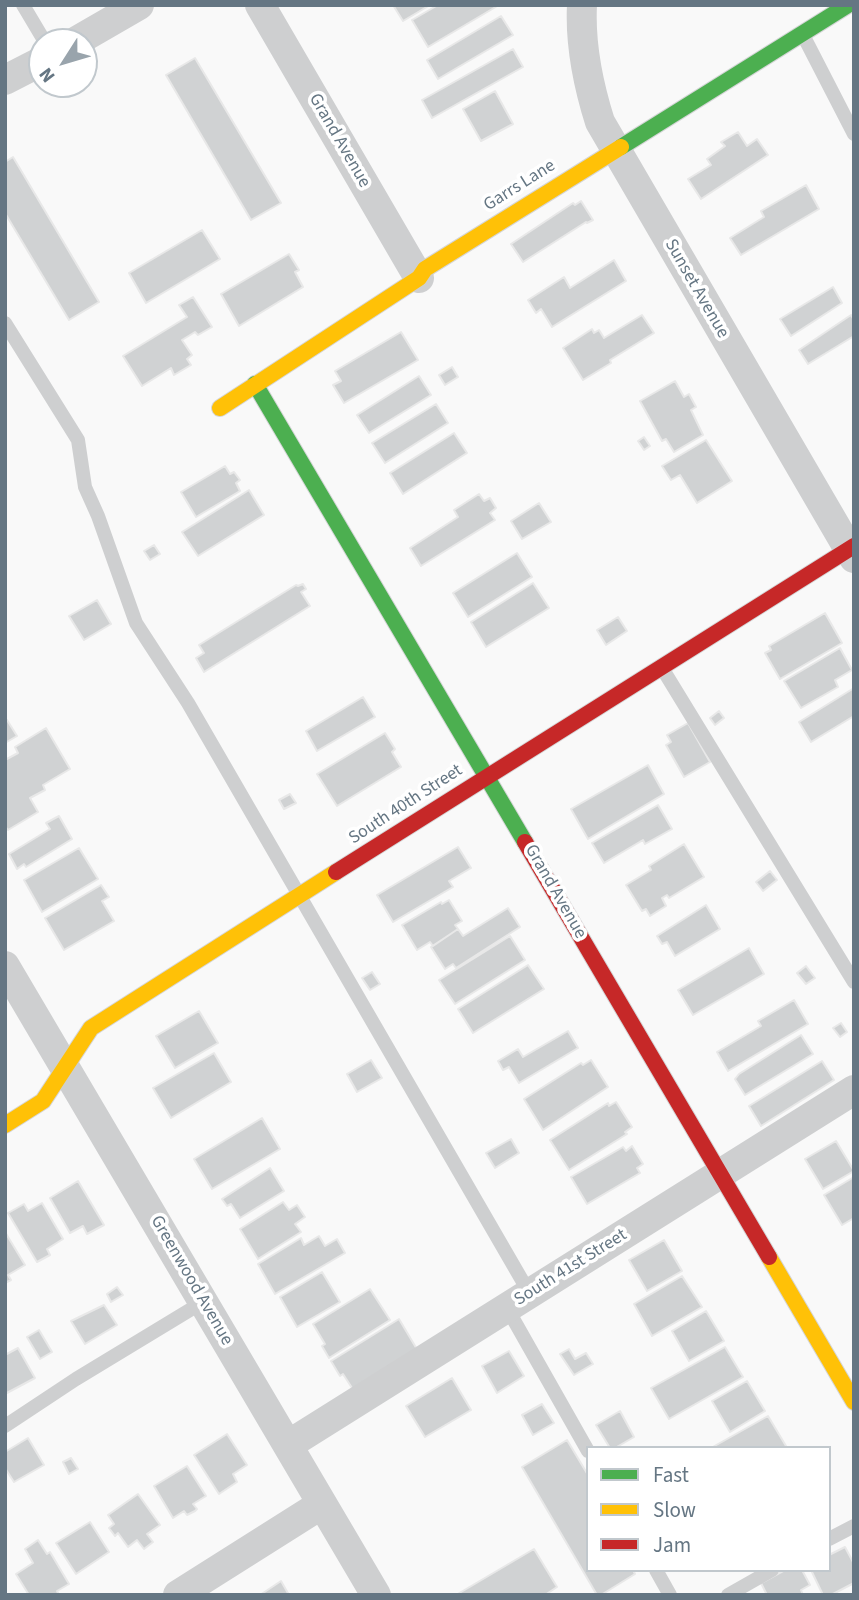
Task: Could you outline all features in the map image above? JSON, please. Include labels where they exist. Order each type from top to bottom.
[{"type":"street","points":[[98,29],[139,5]]},
{"type":"street","name":"Grand Avenue","points":[[260,5],[419,278]]},
{"type":"street","name":"Sunset Avenue","points":[[582,5],[584,56],[592,98],[600,122],[614,150],[852,551]]},
{"type":"street","name":"Garrs Lane","points":[[220,408],[419,278],[425,269],[848,5]]},
{"type":"street","points":[[5,80],[28,68]]},
{"type":"street","name":"Grand Avenue","points":[[255,384],[854,1402]]},
{"type":"street","name":"South 40th Street","points":[[5,1125],[43,1101],[91,1028],[661,666],[852,551]]},
{"type":"street","name":"Greenwood Avenue","points":[[5,966],[376,1595]]},
{"type":"street","name":"South 41st Street","points":[[288,1445],[854,1090]]},
{"type":"street","points":[[178,1595],[322,1504]]},
{"type":"lane","points":[[23,5],[37,28]]},
{"type":"lane","points":[[802,34],[854,134]]},
{"type":"lane","points":[[5,323],[78,440],[85,487],[99,516],[136,623],[188,703],[299,896],[518,1301],[586,1447]]},
{"type":"lane","points":[[661,666],[854,982]]},
{"type":"lane","points":[[5,1426],[76,1379],[203,1302]]},
{"type":"lane","points":[[831,1538],[854,1526]]},
{"type":"lane","points":[[657,1572],[670,1595]]},
{"type":"lane","points":[[727,1595],[768,1572]]},
{"type":"building","points":[[393,5],[430,5],[403,21]]},
{"type":"building","points":[[438,5],[499,5],[428,47],[412,20]]},
{"type":"building","points":[[501,16],[513,35],[438,79],[427,60]]},
{"type":"building","points":[[513,49],[523,67],[432,118],[422,100]]},
{"type":"building","points":[[195,58],[281,203],[251,220],[166,75]]},
{"type":"building","points":[[495,91],[513,124],[481,141],[463,109]]},
{"type":"building","points":[[738,132],[747,146],[757,139],[768,155],[701,199],[688,179],[711,165],[707,159],[725,146],[721,142]]},
{"type":"building","points":[[13,157],[99,302],[69,320],[5,213],[5,162]]},
{"type":"building","points":[[806,185],[819,209],[741,255],[730,238],[764,217],[761,211]]},
{"type":"building","points":[[581,201],[593,220],[523,262],[511,244],[573,203],[575,205]]},
{"type":"building","points":[[202,230],[220,259],[146,303],[129,273]]},
{"type":"building","points":[[289,254],[299,270],[295,272],[303,287],[239,326],[221,294]]},
{"type":"building","points":[[614,260],[626,281],[552,327],[541,309],[536,313],[528,300],[564,277],[570,288]]},
{"type":"building","points":[[833,287],[842,303],[791,336],[780,319]]},
{"type":"building","points":[[193,297],[212,327],[198,335],[195,332],[182,340],[192,355],[187,359],[191,365],[174,375],[171,368],[142,386],[123,356],[187,317],[179,305]]},
{"type":"building","points":[[642,315],[654,333],[583,380],[563,348],[592,329],[594,333],[599,330],[604,338]]},
{"type":"building","points":[[851,315],[854,320],[854,336],[808,364],[799,350]]},
{"type":"building","points":[[401,332],[418,360],[344,403],[333,385],[341,381],[335,371]]},
{"type":"building","points":[[452,367],[458,377],[445,385],[439,375]]},
{"type":"building","points":[[419,376],[431,395],[369,433],[357,415]]},
{"type":"building","points":[[675,381],[684,397],[689,394],[696,407],[691,410],[703,435],[674,452],[666,439],[662,441],[640,401]]},
{"type":"building","points":[[436,404],[448,423],[385,463],[372,443]]},
{"type":"building","points":[[454,433],[467,453],[403,494],[390,473]]},
{"type":"building","points":[[644,437],[650,446],[644,450],[638,441]]},
{"type":"building","points":[[706,440],[732,481],[697,503],[680,475],[671,480],[662,466]]},
{"type":"building","points":[[225,466],[230,474],[234,472],[240,480],[236,483],[240,491],[196,517],[181,492]]},
{"type":"building","points":[[249,490],[264,515],[198,556],[182,532]]},
{"type":"building","points":[[479,494],[484,501],[490,498],[496,508],[490,513],[495,520],[421,566],[410,548],[458,517],[454,510]]},
{"type":"building","points":[[539,503],[551,522],[522,539],[511,521]]},
{"type":"building","points":[[154,545],[160,554],[150,560],[144,551]]},
{"type":"building","points":[[517,553],[532,577],[468,617],[453,593]]},
{"type":"building","points":[[533,583],[549,608],[486,647],[471,622]]},
{"type":"building","points":[[303,584],[306,589],[301,592],[310,606],[204,672],[196,658],[204,653],[199,645],[296,585]]},
{"type":"building","points":[[97,600],[111,624],[84,640],[69,616]]},
{"type":"building","points":[[825,613],[842,643],[780,679],[765,653],[771,650],[769,646]]},
{"type":"building","points":[[618,617],[627,631],[606,645],[597,630]]},
{"type":"building","points":[[840,648],[852,670],[835,680],[838,687],[801,708],[784,681]]},
{"type":"building","points":[[854,688],[854,716],[811,742],[799,722]]},
{"type":"building","points":[[363,697],[375,717],[317,751],[306,731]]},
{"type":"building","points":[[719,711],[724,718],[715,725],[710,718]]},
{"type":"building","points":[[7,720],[17,736],[5,743],[5,722]]},
{"type":"building","points":[[688,723],[710,762],[684,777],[666,745],[671,742],[667,735]]},
{"type":"building","points":[[46,728],[70,769],[43,785],[45,790],[30,798],[38,812],[8,830],[5,826],[5,760],[18,753],[15,747]]},
{"type":"building","points":[[385,733],[395,749],[392,752],[401,767],[337,806],[317,774]]},
{"type":"building","points":[[648,765],[664,794],[588,839],[571,809]]},
{"type":"building","points":[[290,794],[296,803],[284,809],[279,800]]},
{"type":"building","points":[[658,805],[672,829],[645,844],[643,840],[604,863],[592,843]]},
{"type":"building","points":[[59,816],[72,839],[26,867],[24,864],[17,869],[9,854],[50,829],[46,823]]},
{"type":"building","points":[[684,844],[704,877],[669,898],[667,895],[662,898],[666,906],[650,916],[646,909],[642,911],[626,885],[651,870],[649,866]]},
{"type":"building","points":[[458,847],[471,868],[449,881],[453,887],[393,922],[377,895]]},
{"type":"building","points":[[79,848],[98,879],[42,912],[24,880]]},
{"type":"building","points":[[770,871],[777,880],[763,891],[756,882]]},
{"type":"building","points":[[101,885],[109,897],[102,901],[114,921],[64,950],[45,918]]},
{"type":"building","points":[[449,900],[462,921],[455,925],[458,929],[433,946],[430,942],[417,950],[402,925]]},
{"type":"building","points":[[706,905],[720,929],[675,956],[667,942],[662,944],[657,936]]},
{"type":"building","points":[[508,908],[520,927],[456,968],[453,964],[445,969],[431,947],[458,929],[463,936]]},
{"type":"building","points":[[510,936],[525,960],[455,1004],[439,980]]},
{"type":"building","points":[[749,948],[764,974],[693,1015],[678,990]]},
{"type":"building","points":[[528,965],[544,989],[473,1033],[458,1009]]},
{"type":"building","points":[[806,966],[815,978],[806,984],[797,973]]},
{"type":"building","points":[[372,972],[380,984],[370,990],[362,978]]},
{"type":"building","points":[[794,1000],[808,1024],[728,1071],[717,1052],[761,1026],[758,1021]]},
{"type":"building","points":[[199,1011],[218,1043],[175,1068],[156,1036]]},
{"type":"building","points":[[841,1023],[847,1032],[840,1037],[833,1028]]},
{"type":"building","points":[[568,1031],[578,1048],[519,1083],[509,1067],[503,1070],[498,1061],[518,1049],[523,1057]]},
{"type":"building","points":[[801,1035],[813,1054],[745,1095],[735,1079],[739,1074]]},
{"type":"building","points":[[214,1053],[231,1082],[171,1118],[153,1088]]},
{"type":"building","points":[[371,1060],[382,1078],[357,1092],[347,1074]]},
{"type":"building","points":[[591,1060],[608,1087],[543,1130],[524,1099],[581,1063],[583,1065]]},
{"type":"building","points":[[822,1061],[834,1080],[761,1126],[749,1106]]},
{"type":"building","points":[[616,1102],[632,1127],[625,1132],[627,1134],[569,1170],[550,1140],[608,1103],[609,1106]]},
{"type":"building","points":[[262,1118],[280,1149],[212,1189],[194,1159]]},
{"type":"building","points":[[511,1139],[519,1153],[495,1168],[486,1153]]},
{"type":"building","points":[[836,1141],[854,1171],[823,1189],[805,1159]]},
{"type":"building","points":[[632,1146],[643,1164],[637,1168],[640,1173],[587,1204],[571,1177],[623,1147],[626,1151]]},
{"type":"building","points":[[270,1168],[284,1191],[240,1218],[231,1204],[227,1206],[222,1199]]},
{"type":"building","points":[[854,1177],[854,1218],[842,1225],[824,1195]]},
{"type":"building","points":[[78,1181],[104,1225],[87,1234],[83,1226],[70,1233],[50,1198]]},
{"type":"building","points":[[283,1202],[289,1210],[297,1205],[305,1217],[295,1224],[301,1232],[258,1259],[240,1229]]},
{"type":"building","points":[[42,1203],[63,1239],[47,1249],[50,1255],[37,1262],[8,1213],[24,1204],[28,1211]]},
{"type":"building","points":[[5,1232],[25,1265],[8,1275],[11,1280],[5,1283]]},
{"type":"building","points":[[319,1236],[325,1246],[337,1239],[345,1253],[275,1294],[258,1264],[301,1238],[304,1245]]},
{"type":"building","points":[[664,1240],[682,1271],[647,1291],[629,1260]]},
{"type":"building","points":[[322,1272],[340,1302],[297,1327],[280,1297]]},
{"type":"building","points":[[682,1276],[702,1307],[652,1336],[634,1304]]},
{"type":"building","points":[[117,1287],[123,1295],[111,1302],[107,1294]]},
{"type":"building","points":[[370,1289],[390,1320],[329,1358],[322,1346],[325,1344],[313,1324]]},
{"type":"building","points":[[104,1305],[117,1325],[85,1344],[71,1321]]},
{"type":"building","points":[[706,1311],[724,1341],[689,1361],[672,1331]]},
{"type":"building","points":[[399,1319],[418,1351],[354,1391],[331,1361]]},
{"type":"building","points":[[39,1330],[52,1352],[40,1359],[27,1337]]},
{"type":"building","points":[[725,1347],[743,1377],[669,1419],[651,1388]]},
{"type":"building","points":[[18,1348],[35,1378],[5,1394],[5,1355]]},
{"type":"building","points":[[569,1349],[575,1359],[586,1353],[593,1364],[574,1375],[560,1354]]},
{"type":"building","points":[[509,1351],[524,1376],[497,1393],[482,1366]]},
{"type":"building","points":[[452,1378],[471,1410],[425,1437],[406,1406]]},
{"type":"building","points":[[747,1381],[765,1411],[730,1432],[712,1401]]},
{"type":"building","points":[[542,1404],[554,1423],[533,1435],[522,1415]]},
{"type":"building","points":[[620,1411],[634,1437],[618,1446],[609,1446],[596,1425]]},
{"type":"building","points":[[768,1416],[786,1446],[715,1446]]},
{"type":"building","points":[[227,1434],[247,1465],[233,1474],[237,1482],[219,1494],[194,1455]]},
{"type":"building","points":[[28,1438],[44,1465],[14,1482],[5,1468],[5,1452]]},
{"type":"building","points":[[567,1440],[586,1472],[586,1572],[635,1574],[597,1595],[522,1467]]},
{"type":"building","points":[[71,1458],[78,1469],[69,1474],[63,1462]]},
{"type":"building","points":[[187,1466],[206,1496],[193,1504],[197,1509],[195,1511],[187,1515],[184,1511],[173,1518],[154,1486]]},
{"type":"building","points":[[138,1494],[160,1525],[147,1534],[153,1542],[144,1549],[137,1540],[128,1547],[118,1533],[115,1536],[109,1528],[114,1524],[108,1515]]},
{"type":"building","points":[[90,1522],[109,1552],[76,1574],[56,1543]]},
{"type":"building","points":[[38,1540],[47,1554],[50,1552],[69,1584],[57,1591],[59,1595],[29,1595],[16,1574],[33,1563],[25,1549]]},
{"type":"building","points":[[845,1547],[854,1564],[854,1583],[831,1595],[823,1595],[812,1572],[831,1572],[831,1554]]},
{"type":"building","points":[[534,1549],[557,1587],[545,1595],[456,1595]]},
{"type":"building","points":[[781,1572],[803,1572],[810,1585],[801,1590],[803,1595],[767,1595],[761,1583]]},
{"type":"building","points":[[281,1581],[289,1595],[260,1595]]},
{"type":"traffic: fast","points":[[621,147],[848,5]]},
{"type":"traffic: fast","points":[[255,384],[525,842]]},
{"type":"traffic: slow","points":[[220,408],[419,278],[425,269],[621,147]]},
{"type":"traffic: slow","points":[[5,1125],[43,1101],[91,1028],[336,872]]},
{"type":"traffic: slow","points":[[769,1257],[854,1402]]},
{"type":"traffic: jam","points":[[336,872],[854,546]]},
{"type":"traffic: jam","points":[[525,842],[769,1257]]}]
